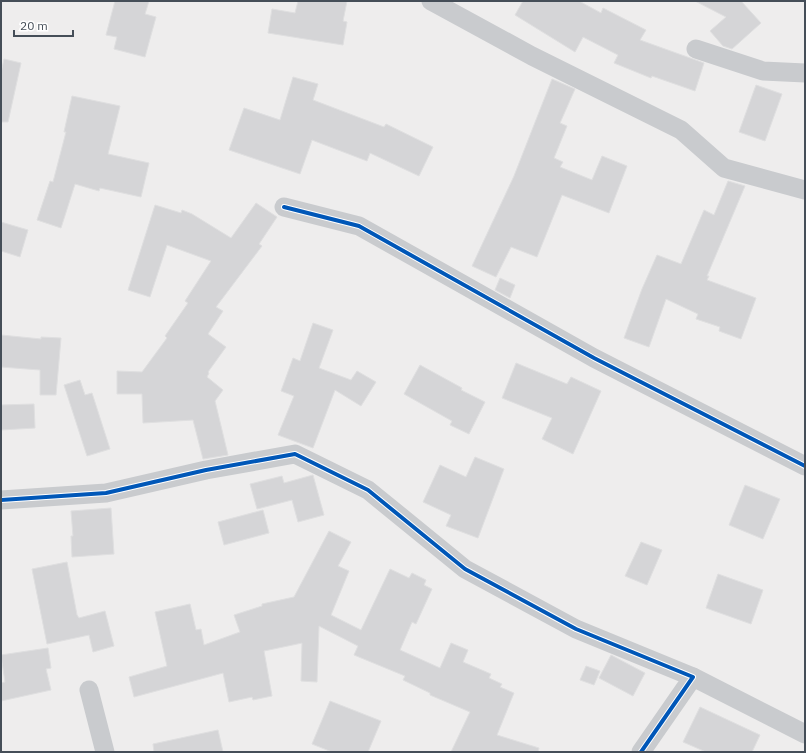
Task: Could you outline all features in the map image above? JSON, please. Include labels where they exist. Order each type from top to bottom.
[{"type":"street","points":[[431,1],[532,56],[681,130],[724,168],[805,190]]},
{"type":"street","points":[[696,49],[763,71],[805,73]]},
{"type":"street","points":[[284,207],[359,226],[594,358],[805,466]]},
{"type":"street","points":[[1,500],[106,493],[206,470],[295,454],[368,490],[465,569],[576,629],[693,677],[805,734]]},
{"type":"street","points":[[641,752],[693,677]]},
{"type":"street","points":[[89,690],[105,752]]},
{"type":"building","points":[[115,1],[149,1],[145,14],[156,17],[145,57],[114,49],[117,37],[106,35]]},
{"type":"building","points":[[298,1],[347,1],[343,21],[347,22],[343,45],[268,33],[272,9],[295,13]]},
{"type":"building","points":[[523,1],[579,1],[601,13],[603,8],[646,30],[640,40],[704,63],[695,91],[652,76],[651,78],[614,63],[618,55],[583,37],[575,52],[515,15]]},
{"type":"building","points":[[695,1],[741,1],[761,23],[732,49],[723,46],[710,31],[726,17]]},
{"type":"building","points":[[4,59],[21,63],[8,122],[1,122],[1,73]]},
{"type":"building","points":[[293,77],[318,84],[313,100],[384,127],[386,124],[433,147],[419,176],[370,153],[367,161],[312,140],[300,174],[229,150],[244,108],[280,120]]},
{"type":"building","points":[[552,79],[575,89],[560,123],[567,126],[554,158],[563,162],[560,167],[592,180],[602,156],[627,166],[609,213],[562,195],[537,257],[511,247],[496,277],[472,266],[514,176]]},
{"type":"building","points":[[756,85],[782,94],[765,141],[739,132]]},
{"type":"building","points":[[72,96],[120,106],[108,154],[149,163],[141,197],[100,188],[99,191],[75,184],[61,228],[37,220],[50,181],[53,182],[66,132],[64,132]]},
{"type":"building","points":[[728,181],[745,186],[707,276],[709,276],[707,280],[756,298],[741,339],[719,331],[720,327],[696,319],[698,314],[666,299],[649,347],[624,338],[642,289],[657,255],[681,264],[704,210],[714,215]]},
{"type":"building","points":[[256,203],[277,217],[259,244],[262,246],[216,307],[223,311],[208,334],[226,347],[208,372],[207,377],[223,390],[215,401],[228,455],[203,459],[193,420],[143,423],[142,394],[117,394],[117,371],[142,372],[167,338],[165,336],[188,303],[185,301],[211,261],[167,245],[150,297],[128,290],[155,205],[181,213],[182,210],[192,214],[231,238]]},
{"type":"building","points":[[1,222],[28,230],[20,257],[1,251]]},
{"type":"building","points":[[500,278],[515,285],[510,298],[495,290]]},
{"type":"building","points":[[313,323],[333,330],[319,368],[351,380],[357,371],[376,382],[361,406],[335,390],[313,448],[278,435],[294,396],[281,391],[293,358],[300,361]]},
{"type":"building","points":[[1,335],[41,339],[41,337],[61,338],[56,395],[40,395],[40,370],[1,367]]},
{"type":"building","points":[[516,363],[567,384],[571,377],[601,391],[573,454],[542,439],[552,418],[502,398]]},
{"type":"building","points":[[420,365],[462,388],[461,390],[485,402],[469,434],[450,425],[452,421],[404,394]]},
{"type":"building","points":[[80,380],[85,395],[92,393],[110,449],[87,456],[64,385]]},
{"type":"building","points":[[34,404],[35,428],[1,430],[1,405]]},
{"type":"building","points":[[475,457],[504,469],[478,538],[446,526],[451,515],[423,502],[440,465],[466,477]]},
{"type":"building","points":[[313,475],[324,515],[298,522],[292,500],[257,509],[250,484],[282,476],[284,483]]},
{"type":"building","points":[[745,485],[780,499],[763,539],[729,525]]},
{"type":"building","points":[[111,508],[114,554],[72,557],[71,536],[73,536],[71,511]]},
{"type":"building","points":[[263,510],[269,533],[224,545],[218,522]]},
{"type":"building","points":[[329,531],[351,542],[338,566],[349,571],[331,615],[361,630],[390,569],[409,578],[412,573],[426,580],[424,585],[432,589],[416,624],[412,622],[400,650],[440,668],[451,643],[468,650],[463,662],[491,674],[489,678],[502,684],[500,687],[514,693],[497,735],[539,748],[538,752],[451,752],[470,712],[430,695],[430,693],[403,680],[405,676],[354,655],[358,646],[319,626],[317,682],[301,681],[302,643],[264,651],[272,696],[253,700],[252,697],[229,702],[223,673],[134,697],[129,677],[167,666],[155,612],[190,604],[196,630],[201,629],[204,645],[240,632],[234,615],[262,606],[262,604],[294,597]]},
{"type":"building","points":[[641,542],[662,550],[647,585],[625,576]]},
{"type":"building","points":[[67,562],[77,615],[79,618],[105,611],[114,646],[93,652],[89,635],[47,644],[32,569]]},
{"type":"building","points":[[718,574],[763,590],[751,624],[706,608]]},
{"type":"building","points":[[48,648],[51,668],[46,669],[51,690],[1,701],[1,683],[5,682],[1,655]]},
{"type":"building","points":[[611,655],[645,673],[633,696],[599,678]]},
{"type":"building","points":[[586,666],[600,671],[594,685],[580,680]]},
{"type":"building","points":[[330,701],[381,721],[368,752],[332,752],[312,744]]},
{"type":"building","points":[[700,707],[760,735],[752,752],[706,752],[683,742]]},
{"type":"building","points":[[218,730],[223,752],[154,752],[153,744]]},
{"type":"cycle path","points":[[284,207],[359,226],[594,358],[805,466]]},
{"type":"cycle path","points":[[1,500],[106,493],[206,470],[295,454],[368,490],[465,569],[576,629],[693,677],[641,752]]}]
